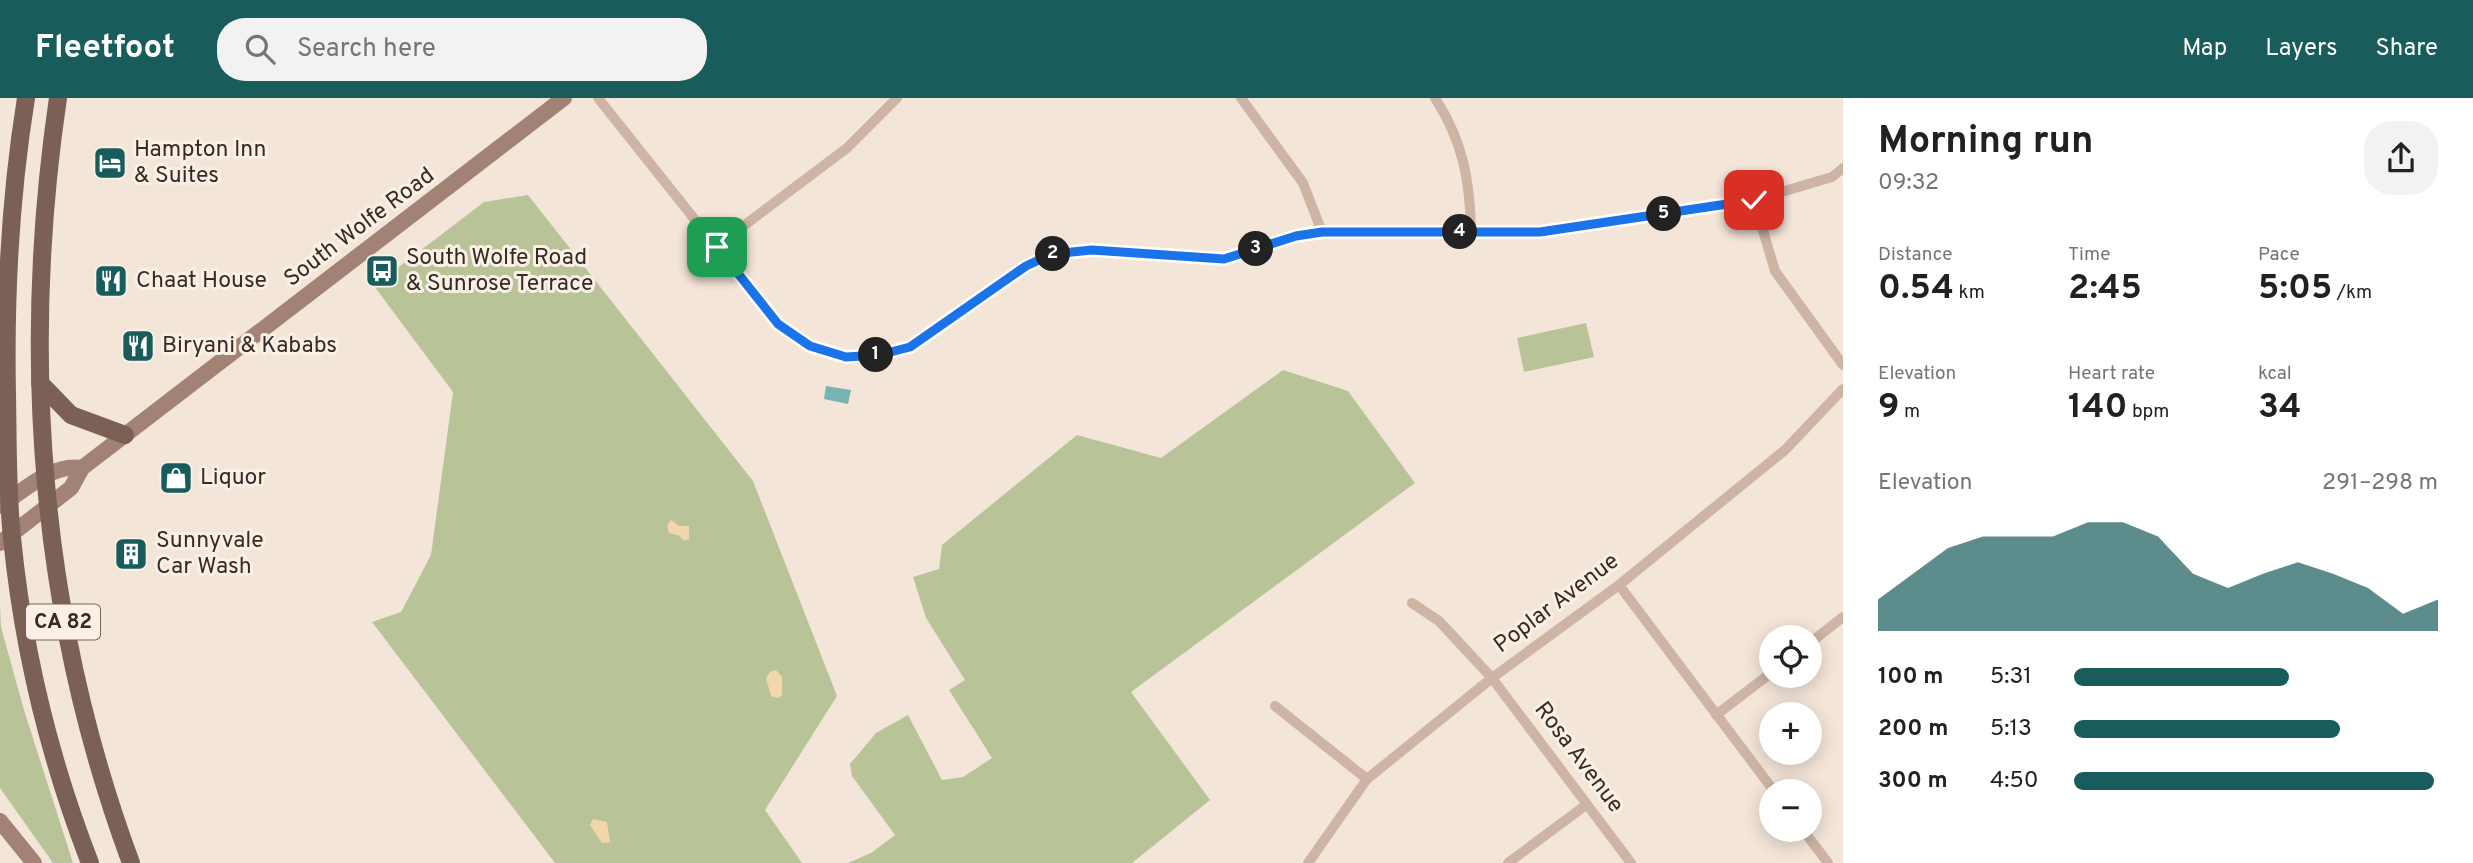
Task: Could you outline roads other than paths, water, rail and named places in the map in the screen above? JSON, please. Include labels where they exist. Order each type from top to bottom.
[{"type":"main road","name":"CA 82","points":[[26,98],[15,173],[8,264],[6,539],[40,697],[63,785],[90,863]]},
{"type":"main road","name":"CA 82","points":[[58,98],[42,220],[40,383],[44,476],[60,604],[78,689],[131,863]]},
{"type":"main road","name":"South Wolfe Road","points":[[6,539],[71,488],[82,468],[564,98]]},
{"type":"main road","points":[[40,383],[71,415],[125,435]]},
{"type":"main road","name":"South Wolfe Road","points":[[5,504],[44,476],[71,466],[82,468]]},
{"type":"main road","points":[[0,821],[34,863]]},
{"type":"street","points":[[598,98],[778,324],[810,346],[846,357],[879,355],[910,347],[1026,266],[1052,254],[1092,250],[1224,259],[1287,239],[1322,232],[1540,232],[1754,200],[1832,177],[1843,168]]},
{"type":"street","points":[[717,247],[847,148],[897,98]]},
{"type":"street","points":[[1241,98],[1303,183],[1322,232]]},
{"type":"street","points":[[1435,98],[1463,153],[1470,186],[1471,232]]},
{"type":"street","points":[[1754,200],[1775,271],[1843,365]]},
{"type":"street","name":"Poplar Avenue","points":[[1308,863],[1367,779],[1492,678],[1619,585],[1785,450],[1843,389]]},
{"type":"street","points":[[1619,585],[1765,779]]},
{"type":"street","name":"Rosa Avenue","points":[[1412,603],[1439,621],[1492,678],[1630,863]]},
{"type":"street","points":[[1822,634],[1843,617]]},
{"type":"street","points":[[1716,715],[1759,682]]},
{"type":"street","points":[[1275,706],[1367,779]]},
{"type":"street","points":[[1508,863],[1586,805]]},
{"type":"street","points":[[1812,842],[1828,863]]},
{"type":"water","points":[[826,386],[851,390],[848,404],[824,399]]},
{"type":"place","name":"Hampton Inn & Suites","points":[[110,163]]},
{"type":"place","name":"South Wolfe Road & Sunrose Terrace","points":[[382,271]]},
{"type":"place","name":"Chaat House","points":[[111,281]]},
{"type":"place","name":"Biryani & Kababs","points":[[138,346]]},
{"type":"place","name":"Liquor","points":[[176,478]]},
{"type":"place","name":"Sunnyvale Car Wash","points":[[131,554]]}]
